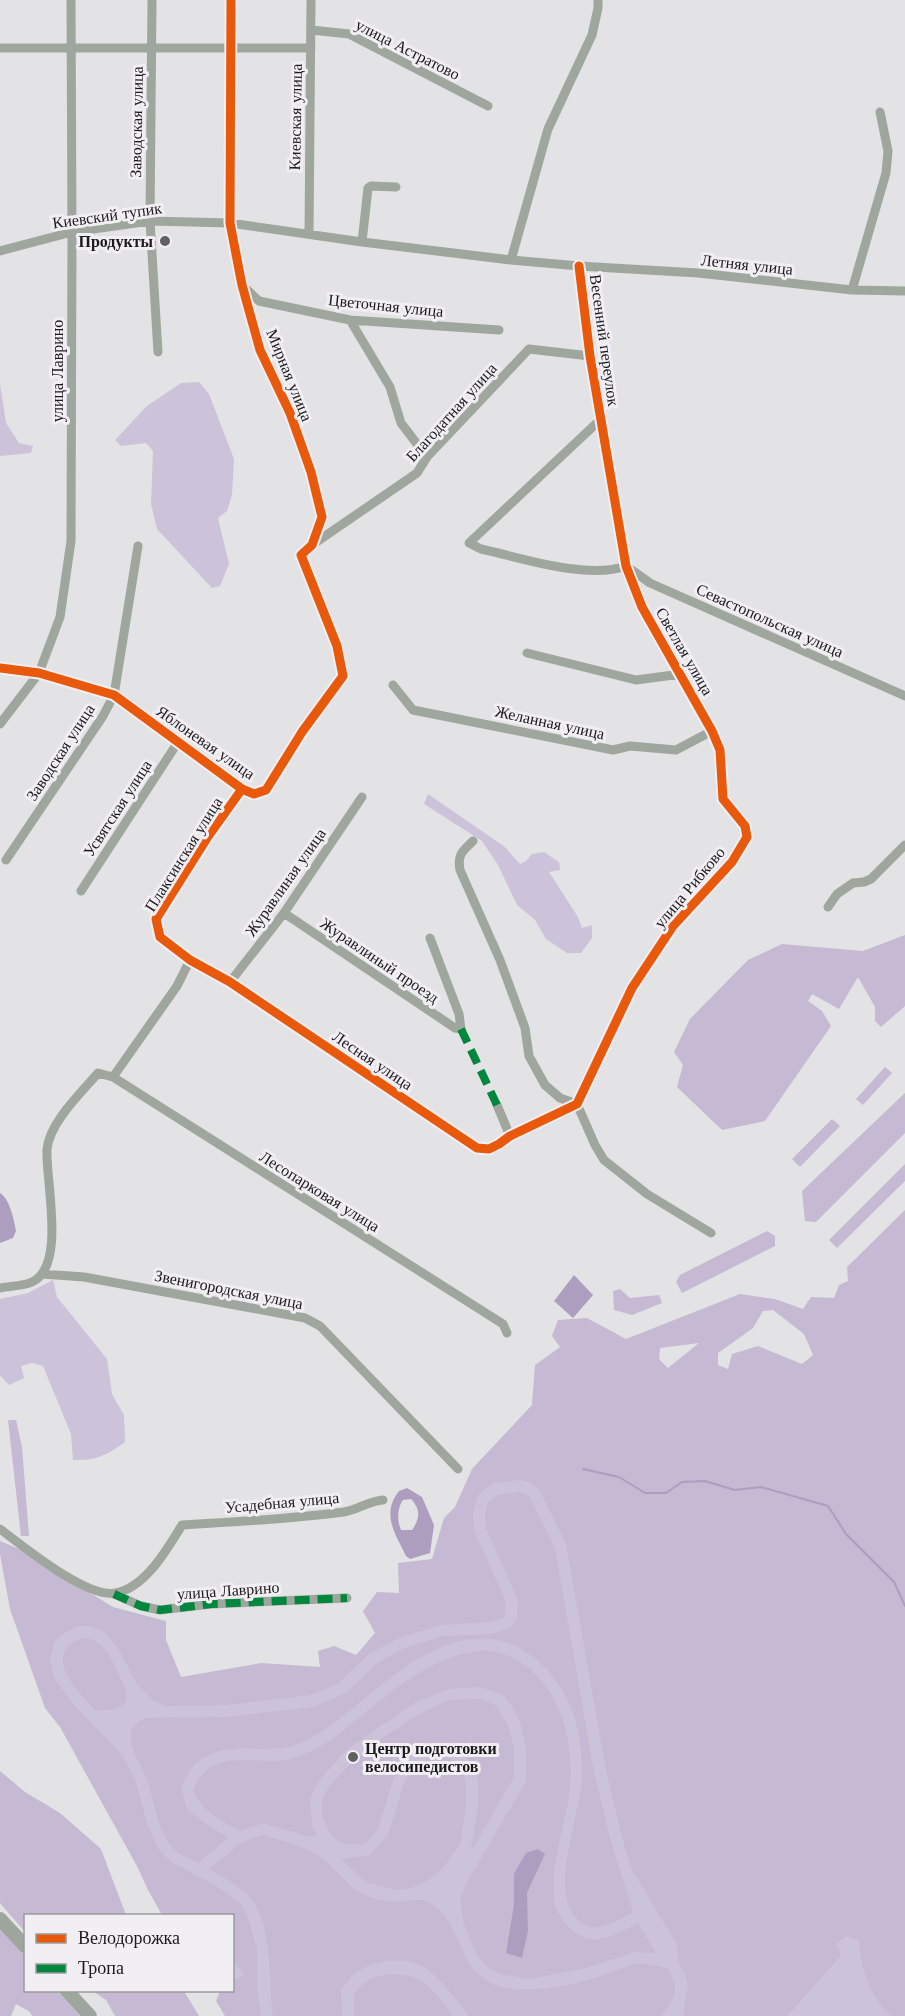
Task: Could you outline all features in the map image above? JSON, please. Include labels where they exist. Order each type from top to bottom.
[{"type":"main road","points":[[0,1919],[24,1945]]},
{"type":"main road","points":[[68,1992],[90,2016]]},
{"type":"street","name":"улица Лаврино","points":[[0,724],[39,673],[60,617],[71,541],[71,0]]},
{"type":"street","name":"Заводская улица","points":[[152,0],[150,221],[158,352]]},
{"type":"street","name":"Мирная улица","points":[[231,0],[230,223],[260,350],[290,413],[311,472],[322,517],[312,545],[301,555],[337,646],[343,676]]},
{"type":"street","name":"Киевская улица","points":[[309,234],[311,0]]},
{"type":"street","points":[[511,260],[548,129],[592,35],[598,0]]},
{"type":"street","name":"улица Астратово","points":[[311,30],[349,34],[488,106]]},
{"type":"street","points":[[0,48],[311,48]]},
{"type":"street","points":[[852,290],[886,172],[888,151],[880,112]]},
{"type":"street","points":[[362,242],[368,189],[371,186],[396,187]]},
{"type":"street","name":"Киевский тупик","points":[[0,251],[72,232],[150,221],[230,223],[362,242],[582,266]]},
{"type":"street","name":"Летняя улица","points":[[582,266],[698,273],[852,290],[905,291]]},
{"type":"street","name":"Весенний переулок","points":[[582,266],[590,356],[626,566]]},
{"type":"street","name":"Цветочная улица","points":[[243,285],[259,302],[350,320],[499,330]]},
{"type":"street","points":[[350,320],[390,387],[401,423],[427,457]]},
{"type":"street","name":"Благодатная улица","points":[[312,545],[417,473],[427,457],[528,349],[590,356]]},
{"type":"street","points":[[601,419],[469,543],[481,549],[584,572],[614,570],[626,566]]},
{"type":"street","name":"Заводская улица","points":[[6,860],[103,716],[114,695],[138,546]]},
{"type":"street","name":"Светлая улица","points":[[626,566],[642,607],[712,730],[720,750]]},
{"type":"street","name":"Севастопольская улица","points":[[626,566],[650,583],[905,696]]},
{"type":"street","points":[[527,653],[636,680],[681,674]]},
{"type":"street","name":"Яблоневая улица","points":[[0,668],[39,673],[114,695],[242,789],[254,794],[266,790],[302,732],[343,676]]},
{"type":"street","name":"Желанная улица","points":[[393,685],[413,710],[613,750],[630,746],[676,750],[712,730]]},
{"type":"street","name":"Усвятская улица","points":[[81,891],[178,742]]},
{"type":"street","name":"улица Рибково","points":[[576,1104],[632,988],[673,926],[732,862],[747,837],[745,826],[723,799],[720,750]]},
{"type":"street","name":"Плаксинская улица","points":[[160,937],[156,919],[207,838],[242,789]]},
{"type":"street","name":"Журавлиная улица","points":[[230,982],[284,913],[362,797]]},
{"type":"street","points":[[473,841],[458,860],[460,870],[500,960],[525,1028],[529,1056],[545,1085],[560,1098],[576,1104],[604,1160],[647,1194],[711,1233]]},
{"type":"street","points":[[828,907],[837,894],[853,883],[871,879],[905,845]]},
{"type":"street","name":"Журавлиный проезд","points":[[284,913],[455,1028],[461,1029],[459,1014],[430,938]]},
{"type":"street","name":"Лесная улица","points":[[160,937],[190,960],[230,982],[477,1148],[489,1149],[510,1136],[576,1104]]},
{"type":"street","points":[[0,1288],[32,1282],[42,1274],[51,1248],[52,1205],[47,1148],[58,1120],[98,1073],[113,1077],[177,986],[190,960]]},
{"type":"street","name":"Лесопарковая улица","points":[[113,1077],[493,1317],[502,1324],[507,1333]]},
{"type":"street","points":[[496,1105],[510,1136]]},
{"type":"street","name":"Звенигородская улица","points":[[42,1274],[84,1277],[305,1318],[320,1326],[458,1469]]},
{"type":"street","name":"Усадебная улица","points":[[114,1594],[129,1588],[147,1575],[182,1525],[308,1517],[348,1512],[372,1500],[383,1500]]},
{"type":"street","name":"улица Лаврино","points":[[0,1529],[58,1572],[97,1591],[114,1594],[141,1606],[160,1610],[211,1604],[347,1598]]},
{"type":"shaded area","points":[[199,382],[209,394],[234,459],[232,495],[227,511],[218,518],[229,564],[220,586],[212,588],[157,529],[151,504],[153,451],[146,443],[121,446],[115,440],[147,406],[181,383]]},
{"type":"shaded area","points":[[0,384],[6,423],[19,443],[33,446],[31,453],[0,456]]},
{"type":"shaded area","points":[[428,794],[505,847],[520,864],[532,854],[544,852],[559,862],[560,870],[549,872],[578,917],[582,928],[592,925],[592,938],[581,953],[567,953],[546,939],[535,920],[517,905],[498,865],[482,841],[424,804]]},
{"type":"shaded area","points":[[905,935],[905,1006],[881,1027],[875,1021],[875,1007],[858,977],[839,1009],[812,994],[808,1001],[822,1011],[831,1026],[765,1121],[722,1130],[677,1087],[683,1065],[674,1052],[690,1019],[748,960],[782,944],[863,951]]},
{"type":"shaded area","points":[[885,1067],[892,1073],[863,1105],[856,1099]]},
{"type":"shaded area","points":[[905,1093],[905,1133],[816,1222],[805,1221],[802,1191]]},
{"type":"shaded area","points":[[832,1119],[840,1126],[800,1167],[792,1159]]},
{"type":"shaded area","points":[[905,1164],[905,1181],[837,1248],[829,1240]]},
{"type":"shaded area","points":[[0,1193],[9,1205],[16,1231],[13,1238],[0,1243]]},
{"type":"shaded area","points":[[905,1210],[905,2016],[891,2016],[877,2000],[867,1981],[858,1940],[846,1937],[837,1944],[842,1955],[788,2016],[684,2016],[688,1987],[679,1963],[676,1943],[631,1868],[621,1834],[606,1770],[566,1544],[539,1489],[530,1482],[520,1480],[493,1483],[478,1495],[473,1513],[474,1531],[506,1602],[503,1618],[490,1622],[441,1625],[399,1638],[369,1654],[339,1683],[311,1695],[225,1705],[166,1706],[153,1700],[137,1684],[119,1650],[107,1634],[90,1626],[78,1626],[55,1641],[50,1660],[54,1678],[74,1705],[123,1756],[135,1780],[148,1826],[159,1850],[171,1862],[216,1886],[241,1904],[248,1918],[257,1948],[257,1988],[261,2016],[225,2016],[216,2001],[220,1992],[234,1992],[234,1980],[244,1974],[234,1963],[234,1914],[161,1914],[60,1727],[45,1708],[10,1609],[0,1554],[0,1541],[19,1549],[113,1607],[166,1621],[166,1640],[181,1677],[261,1663],[320,1667],[318,1651],[334,1646],[356,1655],[375,1633],[363,1611],[377,1592],[399,1593],[398,1563],[432,1559],[444,1518],[455,1507],[472,1469],[532,1405],[535,1365],[560,1347],[552,1336],[558,1320],[587,1318],[626,1339],[740,1294],[775,1299],[803,1309],[811,1297],[834,1298],[839,1285],[848,1281],[847,1267]],"holes":[[[773,1310],[804,1334],[813,1355],[802,1364],[758,1346],[732,1354],[728,1369],[718,1365],[718,1353],[753,1328],[763,1311]],[[699,1343],[668,1368],[659,1359],[660,1348]]]},
{"type":"shaded area","points":[[767,1231],[775,1236],[775,1246],[682,1293],[676,1282],[680,1275]]},
{"type":"shaded area","points":[[574,1275],[593,1295],[573,1318],[554,1301]]},
{"type":"shaded area","points":[[53,1280],[57,1297],[107,1359],[112,1394],[124,1415],[125,1442],[107,1454],[95,1458],[73,1460],[71,1434],[43,1366],[32,1363],[21,1366],[24,1378],[9,1385],[0,1375],[0,1299],[28,1293]]},
{"type":"shaded area","points":[[620,1289],[630,1298],[659,1295],[662,1303],[632,1315],[614,1310],[613,1291]]},
{"type":"shaded area","points":[[8,1420],[16,1420],[22,1447],[29,1536],[21,1536]]},
{"type":"shaded area","name":"Центр подготовки велосипедистов","points":[[560,1470],[715,2016],[239,2016],[233,1992],[234,1914],[182,1914],[35,1650],[87,1615],[143,1636],[167,1694],[322,1682],[382,1636],[447,1559],[481,1477]]},
{"type":"shaded area","points":[[407,1488],[422,1497],[434,1525],[430,1553],[410,1559],[406,1556],[394,1531],[390,1516],[394,1499],[399,1491]],"holes":[[[411,1499],[416,1507],[418,1518],[412,1530],[401,1530],[398,1515],[401,1503],[403,1500]]]},
{"type":"shaded area","points":[[520,1492],[529,1496],[555,1548],[594,1772],[610,1838],[633,1912],[619,1920],[597,1927],[583,1924],[568,1905],[565,1888],[568,1849],[581,1790],[582,1774],[575,1718],[564,1693],[547,1670],[530,1655],[512,1645],[494,1640],[476,1639],[457,1642],[419,1658],[329,1726],[303,1742],[276,1749],[234,1749],[208,1755],[193,1766],[181,1787],[186,1807],[199,1819],[228,1838],[198,1863],[174,1849],[161,1827],[146,1777],[132,1746],[131,1734],[136,1724],[146,1718],[226,1717],[314,1707],[346,1693],[376,1664],[404,1648],[443,1636],[492,1634],[510,1628],[517,1618],[518,1600],[486,1528],[485,1515],[488,1502],[498,1495]]},
{"type":"shaded area","points":[[82,1638],[97,1643],[110,1656],[125,1689],[125,1702],[122,1706],[116,1709],[95,1710],[72,1683],[63,1662],[64,1653],[70,1645]]},
{"type":"shaded area","points":[[492,1651],[516,1660],[530,1669],[542,1682],[559,1710],[570,1758],[567,1808],[557,1853],[553,1886],[557,1910],[561,1917],[576,1933],[593,1939],[611,1936],[638,1923],[656,1953],[635,1952],[586,1968],[530,1979],[500,1974],[488,1967],[477,1956],[464,1924],[460,1900],[465,1886],[526,1781],[526,1747],[520,1722],[503,1695],[481,1687],[449,1689],[416,1702],[346,1750],[318,1782],[310,1799],[312,1826],[316,1834],[310,1837],[263,1823],[240,1831],[212,1814],[196,1796],[193,1789],[202,1775],[211,1767],[219,1763],[238,1760],[283,1760],[318,1748],[416,1675],[431,1666],[465,1653]],"holes":[[[544,1854],[527,1893],[528,1931],[506,1952],[514,1904],[514,1874]]]},
{"type":"shaded area","points":[[479,1699],[496,1705],[508,1726],[514,1748],[514,1777],[473,1848],[471,1848],[478,1807],[478,1782],[473,1765],[462,1752],[447,1744],[428,1745],[406,1760],[395,1774],[378,1829],[365,1844],[344,1843],[336,1840],[324,1821],[322,1801],[341,1773],[358,1757],[419,1714],[451,1700]]},
{"type":"shaded area","points":[[444,1756],[455,1761],[463,1771],[466,1784],[466,1806],[460,1844],[443,1868],[425,1882],[411,1888],[397,1890],[367,1883],[341,1859],[370,1855],[388,1835],[405,1780],[414,1768],[431,1757]]},
{"type":"shaded area","points":[[0,1771],[25,1792],[60,1813],[101,1849],[126,1914],[24,1914],[24,1931],[0,1903]]},
{"type":"shaded area","points":[[263,1835],[296,1845],[318,1856],[356,1890],[367,1896],[394,1902],[421,1900],[433,1905],[443,1914],[474,1969],[483,1978],[496,1985],[533,1990],[587,1980],[632,1965],[645,1964],[668,1969],[675,1988],[673,1999],[661,2016],[469,2016],[445,1986],[428,1970],[411,1962],[392,1960],[373,1964],[357,1972],[351,1978],[341,1990],[342,2016],[273,2016],[267,1940],[258,1911],[251,1898],[243,1890],[209,1869],[242,1842]]},
{"type":"shaded area","points":[[538,1849],[545,1854],[527,1893],[528,1931],[522,1958],[506,1953],[514,1904],[514,1874],[526,1853]]},
{"type":"shaded area","points":[[0,1928],[24,1955],[24,1992],[58,1992],[80,2016],[32,2016],[30,2012],[16,2004],[11,2016],[0,2016]]},
{"type":"shaded area","points":[[846,1937],[858,1940],[867,1981],[877,2000],[891,2016],[788,2016],[842,1955],[837,1944]]},
{"type":"shaded area","points":[[390,1974],[410,1976],[425,1984],[451,2013],[450,2016],[354,2016],[354,1994],[358,1989],[369,1980]]},
{"type":"shaded area","points":[[94,1992],[185,1992],[199,2016],[115,2016],[106,2000]]},
{"type":"waterway","points":[[583,1469],[619,1477],[645,1493],[666,1493],[682,1482],[705,1481],[735,1490],[761,1487],[828,1506],[846,1534],[894,1582],[905,1606]]},
{"type":"marked path","points":[[461,1029],[497,1105]]},
{"type":"marked path","points":[[114,1594],[141,1606],[160,1610],[211,1604],[347,1598]]},
{"type":"cycle path","points":[[0,668],[39,673],[114,695],[242,789],[254,794],[266,790],[302,732],[343,676],[337,646],[301,555],[312,545],[322,517],[311,472],[290,413],[260,350],[242,285],[230,223],[231,0]]},
{"type":"cycle path","points":[[242,789],[207,838],[156,919],[160,937],[190,960],[230,982],[477,1148],[489,1149],[510,1136],[577,1104],[632,988],[673,926],[732,862],[747,837],[745,826],[723,799],[720,750],[712,731],[642,607],[626,566],[590,356],[579,266]]},
{"type":"place","name":"Продукты","points":[[165,241]]},
{"type":"place","name":"Центр подготовки велосипедистов","points":[[353,1757]]}]
